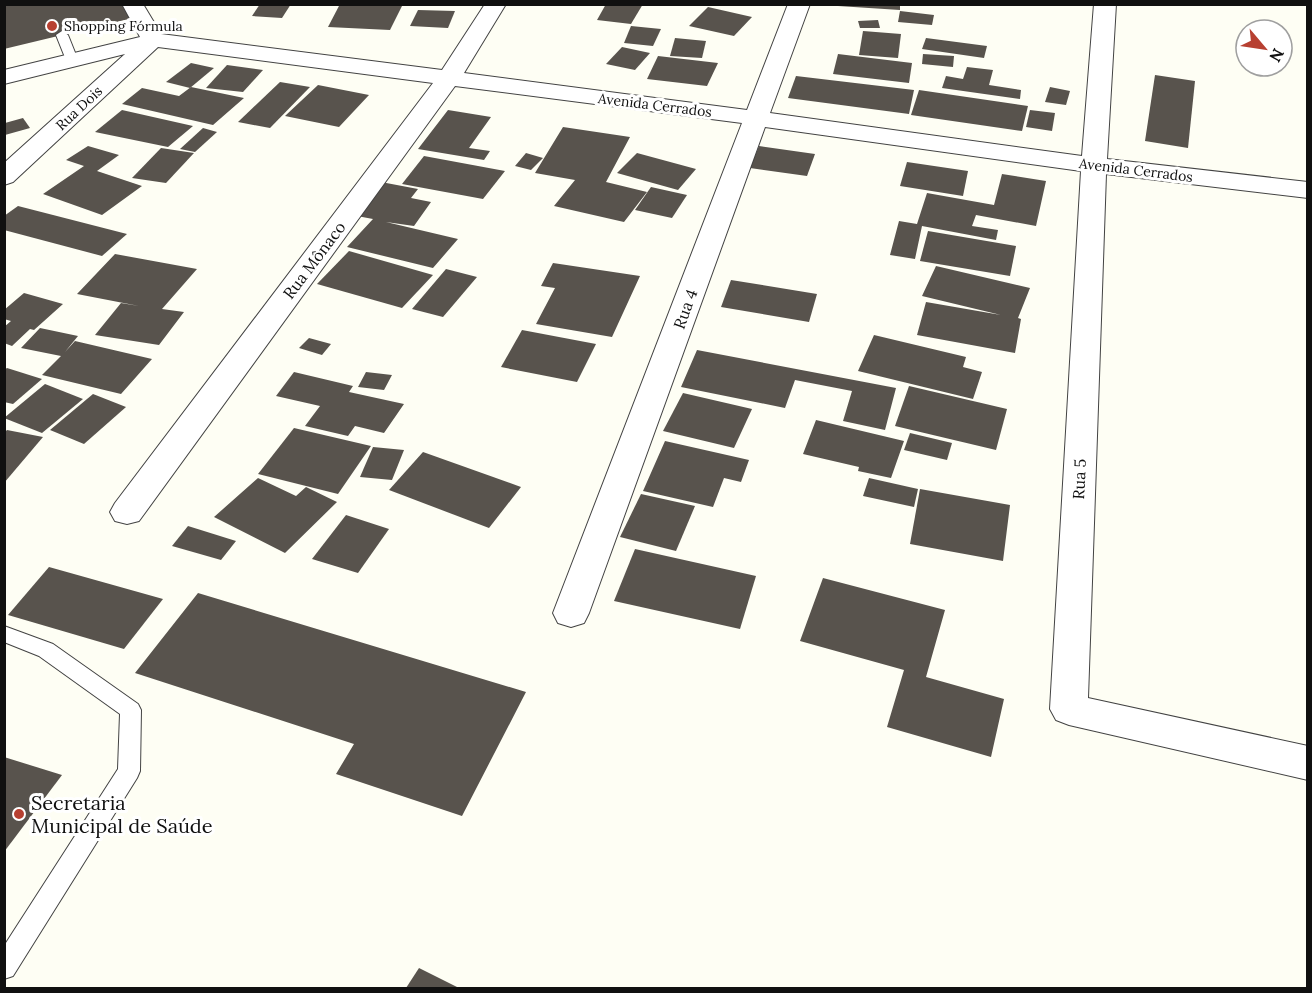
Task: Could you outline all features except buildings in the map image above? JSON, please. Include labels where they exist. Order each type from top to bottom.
[{"type":"street","points":[[132,4],[153,40]]},
{"type":"street","name":"Rua Mônaco","points":[[127,512],[449,78],[496,4]]},
{"type":"street","name":"Rua 4","points":[[571,613],[799,4]]},
{"type":"street","name":"Rua 5","points":[[1105,4],[1094,165],[1069,709],[1308,763]]},
{"type":"street","name":"Avenida Cerrados","points":[[4,77],[153,40],[756,118],[1094,165],[1308,190]]},
{"type":"street","name":"Rua Dois","points":[[4,177],[153,40]]},
{"type":"lane","points":[[62,35],[72,60]]},
{"type":"lane","points":[[4,634],[46,650],[131,710],[129,771],[4,968]]},
{"type":"place","name":"Shopping Fórmula","points":[[52,26]]},
{"type":"place","name":"Secretaria Municipal de Saúde","points":[[19,814]]}]
